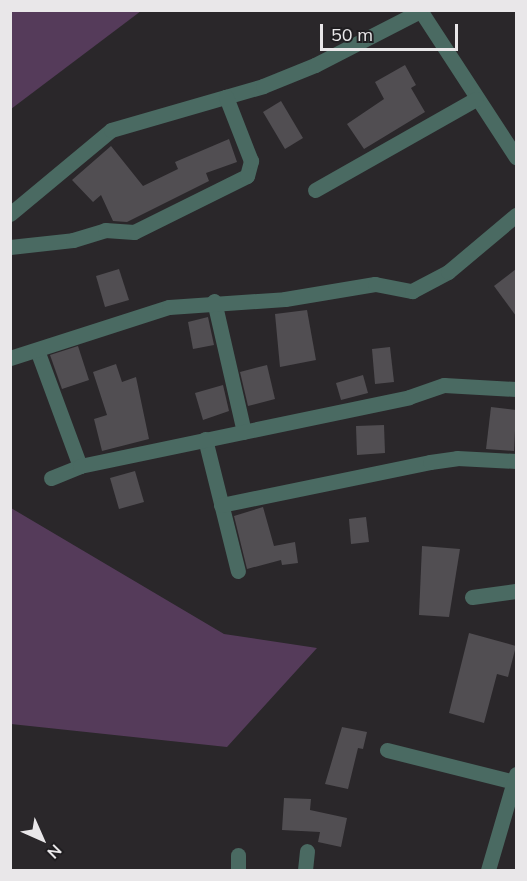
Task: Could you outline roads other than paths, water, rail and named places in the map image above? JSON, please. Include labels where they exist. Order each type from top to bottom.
[{"type":"street","points":[[10,214],[111,130],[226,97],[315,65],[420,11],[516,158]]},
{"type":"street","points":[[10,247],[72,240],[105,230],[134,232],[247,176],[251,161],[226,97]]},
{"type":"street","points":[[315,190],[476,99]]},
{"type":"street","points":[[10,358],[169,307],[214,301],[285,299],[375,284],[412,291],[448,272],[516,215]]},
{"type":"street","points":[[214,301],[244,432]]},
{"type":"street","points":[[37,350],[80,466]]},
{"type":"street","points":[[51,478],[80,466],[410,397],[444,385],[516,389]]},
{"type":"street","points":[[205,439],[238,571]]},
{"type":"street","points":[[221,505],[430,462],[457,458],[516,460]]},
{"type":"street","points":[[472,597],[516,591]]},
{"type":"street","points":[[387,750],[515,778],[512,801],[488,870]]},
{"type":"street","points":[[305,870],[307,851]]}]
